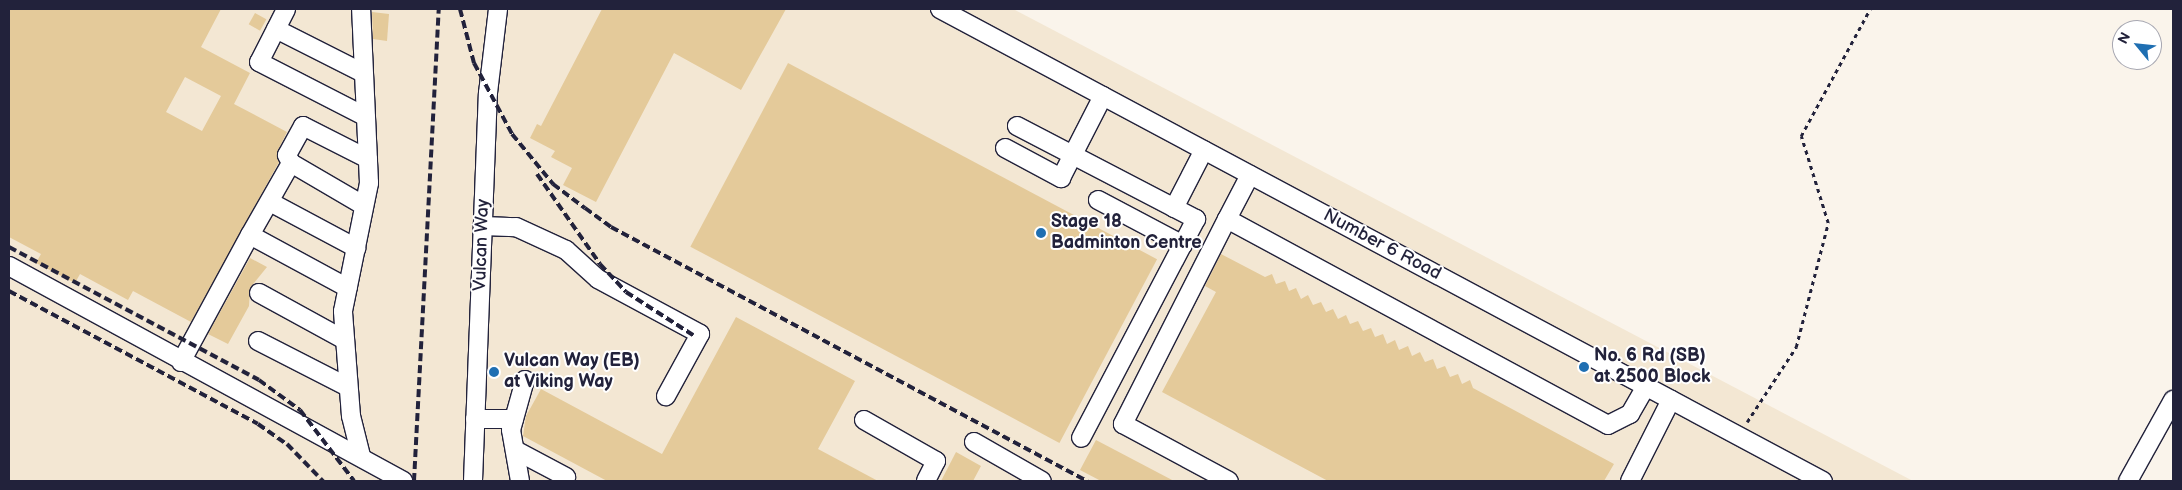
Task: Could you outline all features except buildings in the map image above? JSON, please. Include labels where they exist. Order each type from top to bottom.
[{"type":"street","points":[[286,9],[259,62],[366,117]]},
{"type":"street","name":"Vulcan Way","points":[[473,481],[488,93],[498,9]]},
{"type":"street","name":"Number 6 Road","points":[[940,9],[1823,481]]},
{"type":"street","points":[[357,11],[363,74],[369,183],[363,205],[343,311],[348,387],[361,456]]},
{"type":"street","points":[[276,29],[363,74]]},
{"type":"street","points":[[1005,148],[1061,178],[1103,96]]},
{"type":"street","points":[[363,205],[290,163],[287,155],[303,126],[368,160]]},
{"type":"street","points":[[1017,126],[1196,219],[1081,438]]},
{"type":"street","points":[[1174,208],[1204,150]]},
{"type":"street","points":[[182,362],[290,163]]},
{"type":"street","points":[[1229,481],[1123,424],[1250,175]]},
{"type":"street","points":[[1098,200],[1183,245]]},
{"type":"street","points":[[270,202],[356,248]]},
{"type":"street","points":[[1227,220],[1608,425],[1630,414],[1646,386]]},
{"type":"street","points":[[483,226],[516,227],[566,250],[598,280],[700,334],[666,396]]},
{"type":"street","points":[[250,235],[348,288]]},
{"type":"street","points":[[9,266],[182,362],[361,456],[403,481]]},
{"type":"street","points":[[259,293],[345,340]]},
{"type":"street","points":[[258,340],[348,387]]},
{"type":"street","points":[[520,481],[515,450],[514,419],[525,380]]},
{"type":"street","points":[[1630,481],[1672,400]]},
{"type":"street","points":[[2128,481],[2173,400]]},
{"type":"street","points":[[475,419],[514,419]]},
{"type":"street","points":[[864,420],[936,461],[926,481]]},
{"type":"street","points":[[974,442],[1042,481]]},
{"type":"street","points":[[515,450],[566,477]]},
{"type":"path","points":[[1738,436],[1796,347],[1828,223],[1801,136],[1870,9]]},
{"type":"shaded area","points":[[9,9],[1013,9],[1913,481],[9,481]]},
{"type":"railway","points":[[414,481],[439,9]]},
{"type":"railway","points":[[460,9],[474,63],[512,134],[553,184],[611,227],[1087,481]]},
{"type":"railway","points":[[537,174],[600,264],[626,292],[693,335]]},
{"type":"railway","points":[[9,247],[259,380],[300,410],[354,481]]},
{"type":"railway","points":[[9,291],[258,424],[287,444],[323,481]]},
{"type":"place","name":"Stage 18 Badminton Centre","points":[[1041,233]]},
{"type":"place","name":"No. 6 Rd (SB) at 2500 Block","points":[[1584,367]]},
{"type":"place","name":"Vulcan Way (EB) at Viking Way","points":[[494,372]]}]
